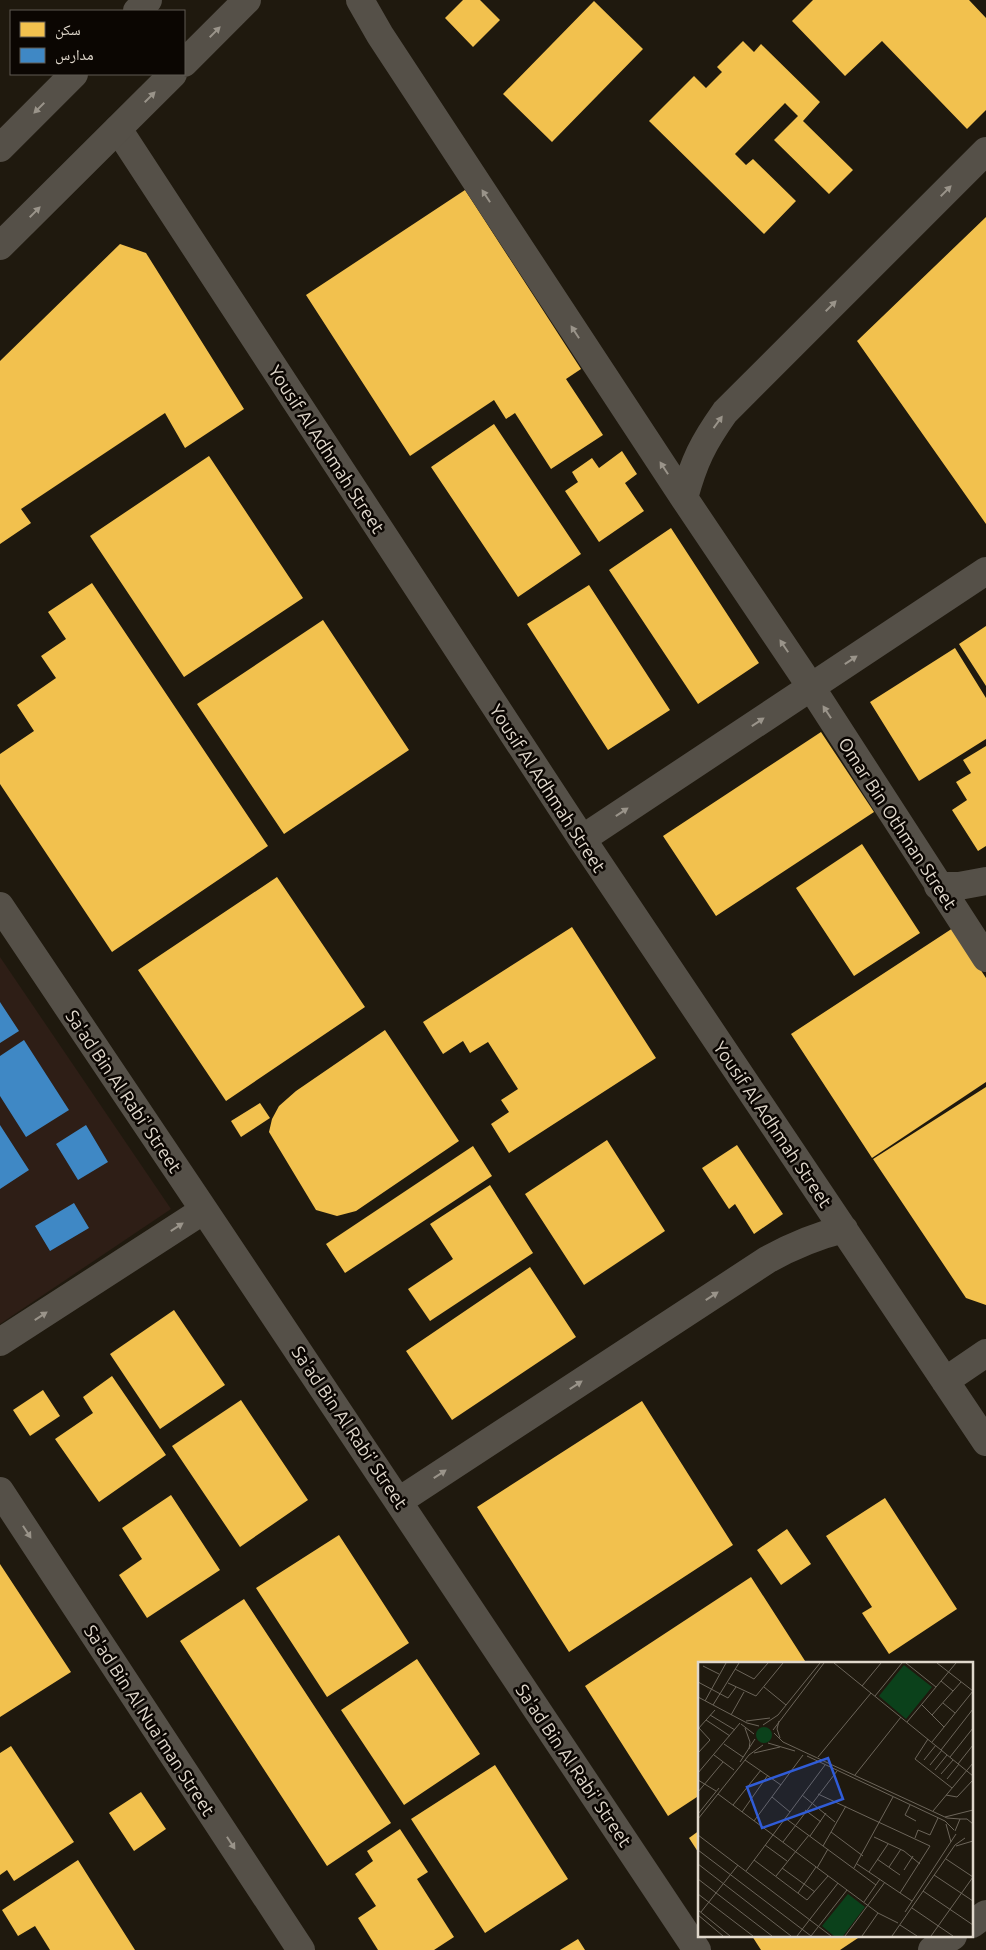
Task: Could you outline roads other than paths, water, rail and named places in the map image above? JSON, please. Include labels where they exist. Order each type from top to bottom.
[{"type":"street","points":[[138,10],[148,0]]},
{"type":"street","points":[[185,62],[247,0]]},
{"type":"street","name":"Omar Bin Othman Street","points":[[360,0],[380,35],[684,498],[811,687],[986,958]]},
{"type":"street","points":[[0,148],[73,75]]},
{"type":"street","points":[[0,246],[172,75]]},
{"type":"street","name":"Yousif Al Adhmah Street","points":[[118,129],[582,839],[986,1442]]},
{"type":"street","points":[[684,498],[696,460],[706,438],[725,412],[986,151]]},
{"type":"street","points":[[582,839],[986,570]]},
{"type":"street","points":[[938,886],[959,886],[986,881]]},
{"type":"street","name":"Sa'ad Bin Al Rabi' Street","points":[[0,906],[697,1950]]},
{"type":"street","points":[[0,1342],[204,1210]]},
{"type":"street","points":[[399,1501],[767,1260],[817,1236],[844,1229]]},
{"type":"street","points":[[946,1381],[986,1353]]},
{"type":"street","name":"Sa'ad Bin Al Nua'man Street","points":[[0,1491],[301,1950]]},
{"type":"street","points":[[974,1923],[986,1914]]},
{"type":"street","points":[[932,1950],[950,1938]]}]
